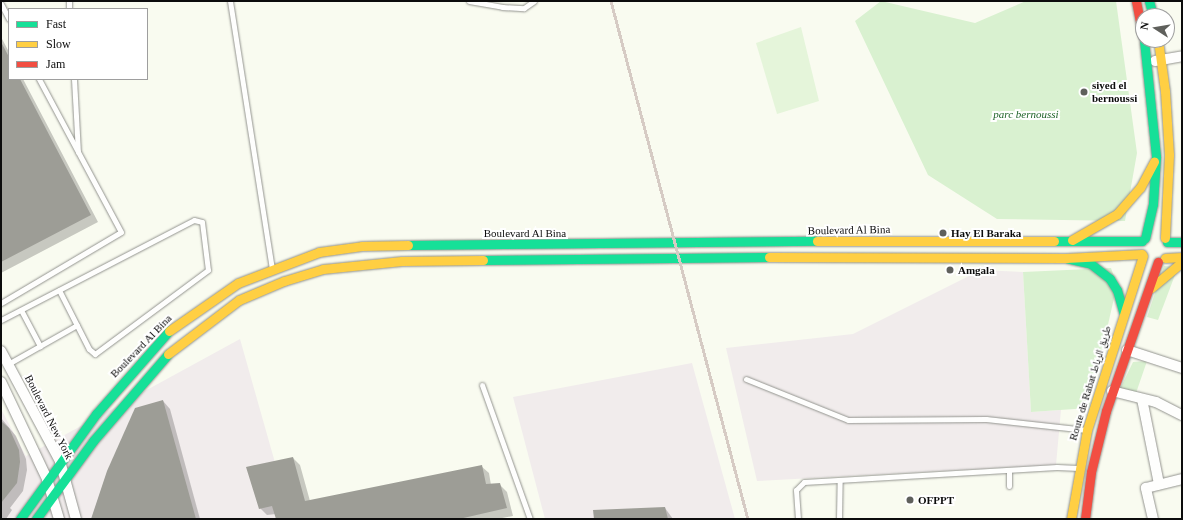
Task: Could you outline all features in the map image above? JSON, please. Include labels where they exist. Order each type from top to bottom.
[{"type":"main road","points":[[1142,255],[1144,240],[1153,204],[1156,157],[1145,48]]},
{"type":"main road","points":[[1159,48],[1167,115],[1169,167],[1166,240],[1169,250],[1162,260]]},
{"type":"main road","points":[[1072,240],[1098,227],[1117,214],[1140,188],[1156,157]]},
{"type":"main road","points":[[1144,240],[1153,234],[1166,240],[1182,242]]},
{"type":"main road","name":"Boulevard Al Bina","points":[[20,519],[47,478],[134,368],[172,328],[238,283],[319,252],[362,246],[1144,240]]},
{"type":"main road","points":[[36,519],[66,481],[93,441],[163,358],[239,300],[284,281],[323,269],[402,261],[866,256],[1066,258],[1142,255],[1150,262],[1182,257]]},
{"type":"main road","name":"Route de Rabat طريق الرباط","points":[[1071,519],[1087,430],[1142,255]]},
{"type":"main road","points":[[1066,258],[1091,264],[1110,280],[1117,290],[1124,314]]},
{"type":"main road","name":"Route de Rabat طريق الرباط","points":[[1085,519],[1099,434],[1112,391],[1147,293],[1162,260]]},
{"type":"main road","points":[[1147,293],[1163,276],[1182,262]]},
{"type":"main road","points":[[1087,430],[1099,434]]},
{"type":"street","points":[[1147,62],[1182,56]]},
{"type":"street","points":[[1127,350],[1182,368]]},
{"type":"street","name":"Boulevard New York","points":[[1,351],[60,461],[76,519]]},
{"type":"street","points":[[1,382],[47,478],[59,519]]},
{"type":"street","points":[[1112,391],[1167,406],[1182,415]]},
{"type":"street","points":[[1142,399],[1160,484]]},
{"type":"street","points":[[1153,519],[1146,490],[1150,486],[1182,480]]},
{"type":"lane","points":[[230,1],[272,269]]},
{"type":"lane","points":[[469,1],[502,7],[524,8],[534,1]]},
{"type":"lane","points":[[1,4],[8,17]]},
{"type":"lane","points":[[1,303],[121,232],[78,155],[40,80]]},
{"type":"lane","points":[[74,80],[78,155]]},
{"type":"lane","points":[[1,320],[194,220],[202,222],[208,270],[95,354],[89,349],[59,290]]},
{"type":"lane","points":[[21,310],[40,346]]},
{"type":"lane","points":[[8,364],[76,325]]},
{"type":"lane","points":[[746,379],[848,420],[1006,420],[1087,430]]},
{"type":"lane","points":[[482,384],[530,519]]},
{"type":"lane","points":[[798,519],[795,493],[799,484],[840,480],[1009,470],[1079,468]]},
{"type":"lane","points":[[1009,470],[1009,486]]},
{"type":"lane","points":[[839,519],[840,480]]},
{"type":"shaded area","points":[[981,270],[1023,272],[1031,412],[1061,410],[1056,465],[757,481],[726,348],[853,334]]},
{"type":"shaded area","points":[[240,339],[291,519],[1,519],[1,409],[26,456]]},
{"type":"shaded area","points":[[692,363],[735,519],[545,519],[513,397]]},
{"type":"green space","name":"parc bernoussi","points":[[881,1],[975,23],[1026,1],[1116,1],[1137,153],[1125,221],[997,219],[928,175],[855,21]]},
{"type":"green space","points":[[801,27],[819,101],[777,114],[756,43]]},
{"type":"green space","points":[[1164,266],[1178,267],[1158,320],[1147,317]]},
{"type":"green space","points":[[1111,268],[1117,285],[1089,408],[1031,412],[1023,272]]},
{"type":"green space","points":[[1147,361],[1136,393],[1120,389],[1133,362]]},
{"type":"building","points":[[1,42],[8,55],[8,80],[21,80],[91,215],[1,262]]},
{"type":"building","points":[[163,400],[196,519],[91,519],[107,471],[135,408]]},
{"type":"building","points":[[1,421],[9,428],[19,450],[20,462],[17,483],[1,503]]},
{"type":"building","points":[[293,457],[305,501],[482,465],[486,484],[500,483],[507,508],[459,519],[276,519],[272,506],[259,509],[246,467]]},
{"type":"building","points":[[665,507],[668,519],[594,519],[593,510]]},
{"type":"railway","points":[[611,1],[748,519]]},
{"type":"traffic: fast","points":[[1149,1],[1151,8]]},
{"type":"traffic: fast","points":[[1145,48],[1156,157],[1153,204],[1145,238]]},
{"type":"traffic: fast","points":[[408,245],[817,241]]},
{"type":"traffic: fast","points":[[1054,241],[1142,241]]},
{"type":"traffic: fast","points":[[1167,242],[1182,242]]},
{"type":"traffic: fast","points":[[483,260],[769,257]]},
{"type":"traffic: fast","points":[[1066,258],[1091,264],[1110,279],[1117,290],[1124,314]]},
{"type":"traffic: fast","points":[[20,519],[96,414],[169,331]]},
{"type":"traffic: fast","points":[[36,519],[93,441],[168,354]]},
{"type":"traffic: slow","points":[[1159,48],[1165,91],[1169,155],[1165,238]]},
{"type":"traffic: slow","points":[[1072,240],[1117,214],[1140,188],[1154,162]]},
{"type":"traffic: slow","points":[[817,241],[1054,241]]},
{"type":"traffic: slow","points":[[169,331],[238,283],[319,252],[362,246],[408,245]]},
{"type":"traffic: slow","points":[[769,257],[1066,258],[1142,254]]},
{"type":"traffic: slow","points":[[1071,519],[1087,430],[1143,256]]},
{"type":"traffic: slow","points":[[1165,258],[1182,257]]},
{"type":"traffic: slow","points":[[168,354],[239,300],[284,281],[323,269],[402,261],[483,260]]},
{"type":"traffic: slow","points":[[1151,288],[1182,262]]},
{"type":"traffic: jam","points":[[1136,1],[1137,8]]},
{"type":"traffic: jam","points":[[1085,519],[1091,472],[1106,411],[1158,262]]},
{"type":"place","name":"siyed el bernoussi","points":[[1084,92]]},
{"type":"place","name":"Hay El Baraka","points":[[943,233]]},
{"type":"place","name":"Amgala","points":[[950,270]]},
{"type":"place","name":"OFPPT","points":[[910,500]]}]
